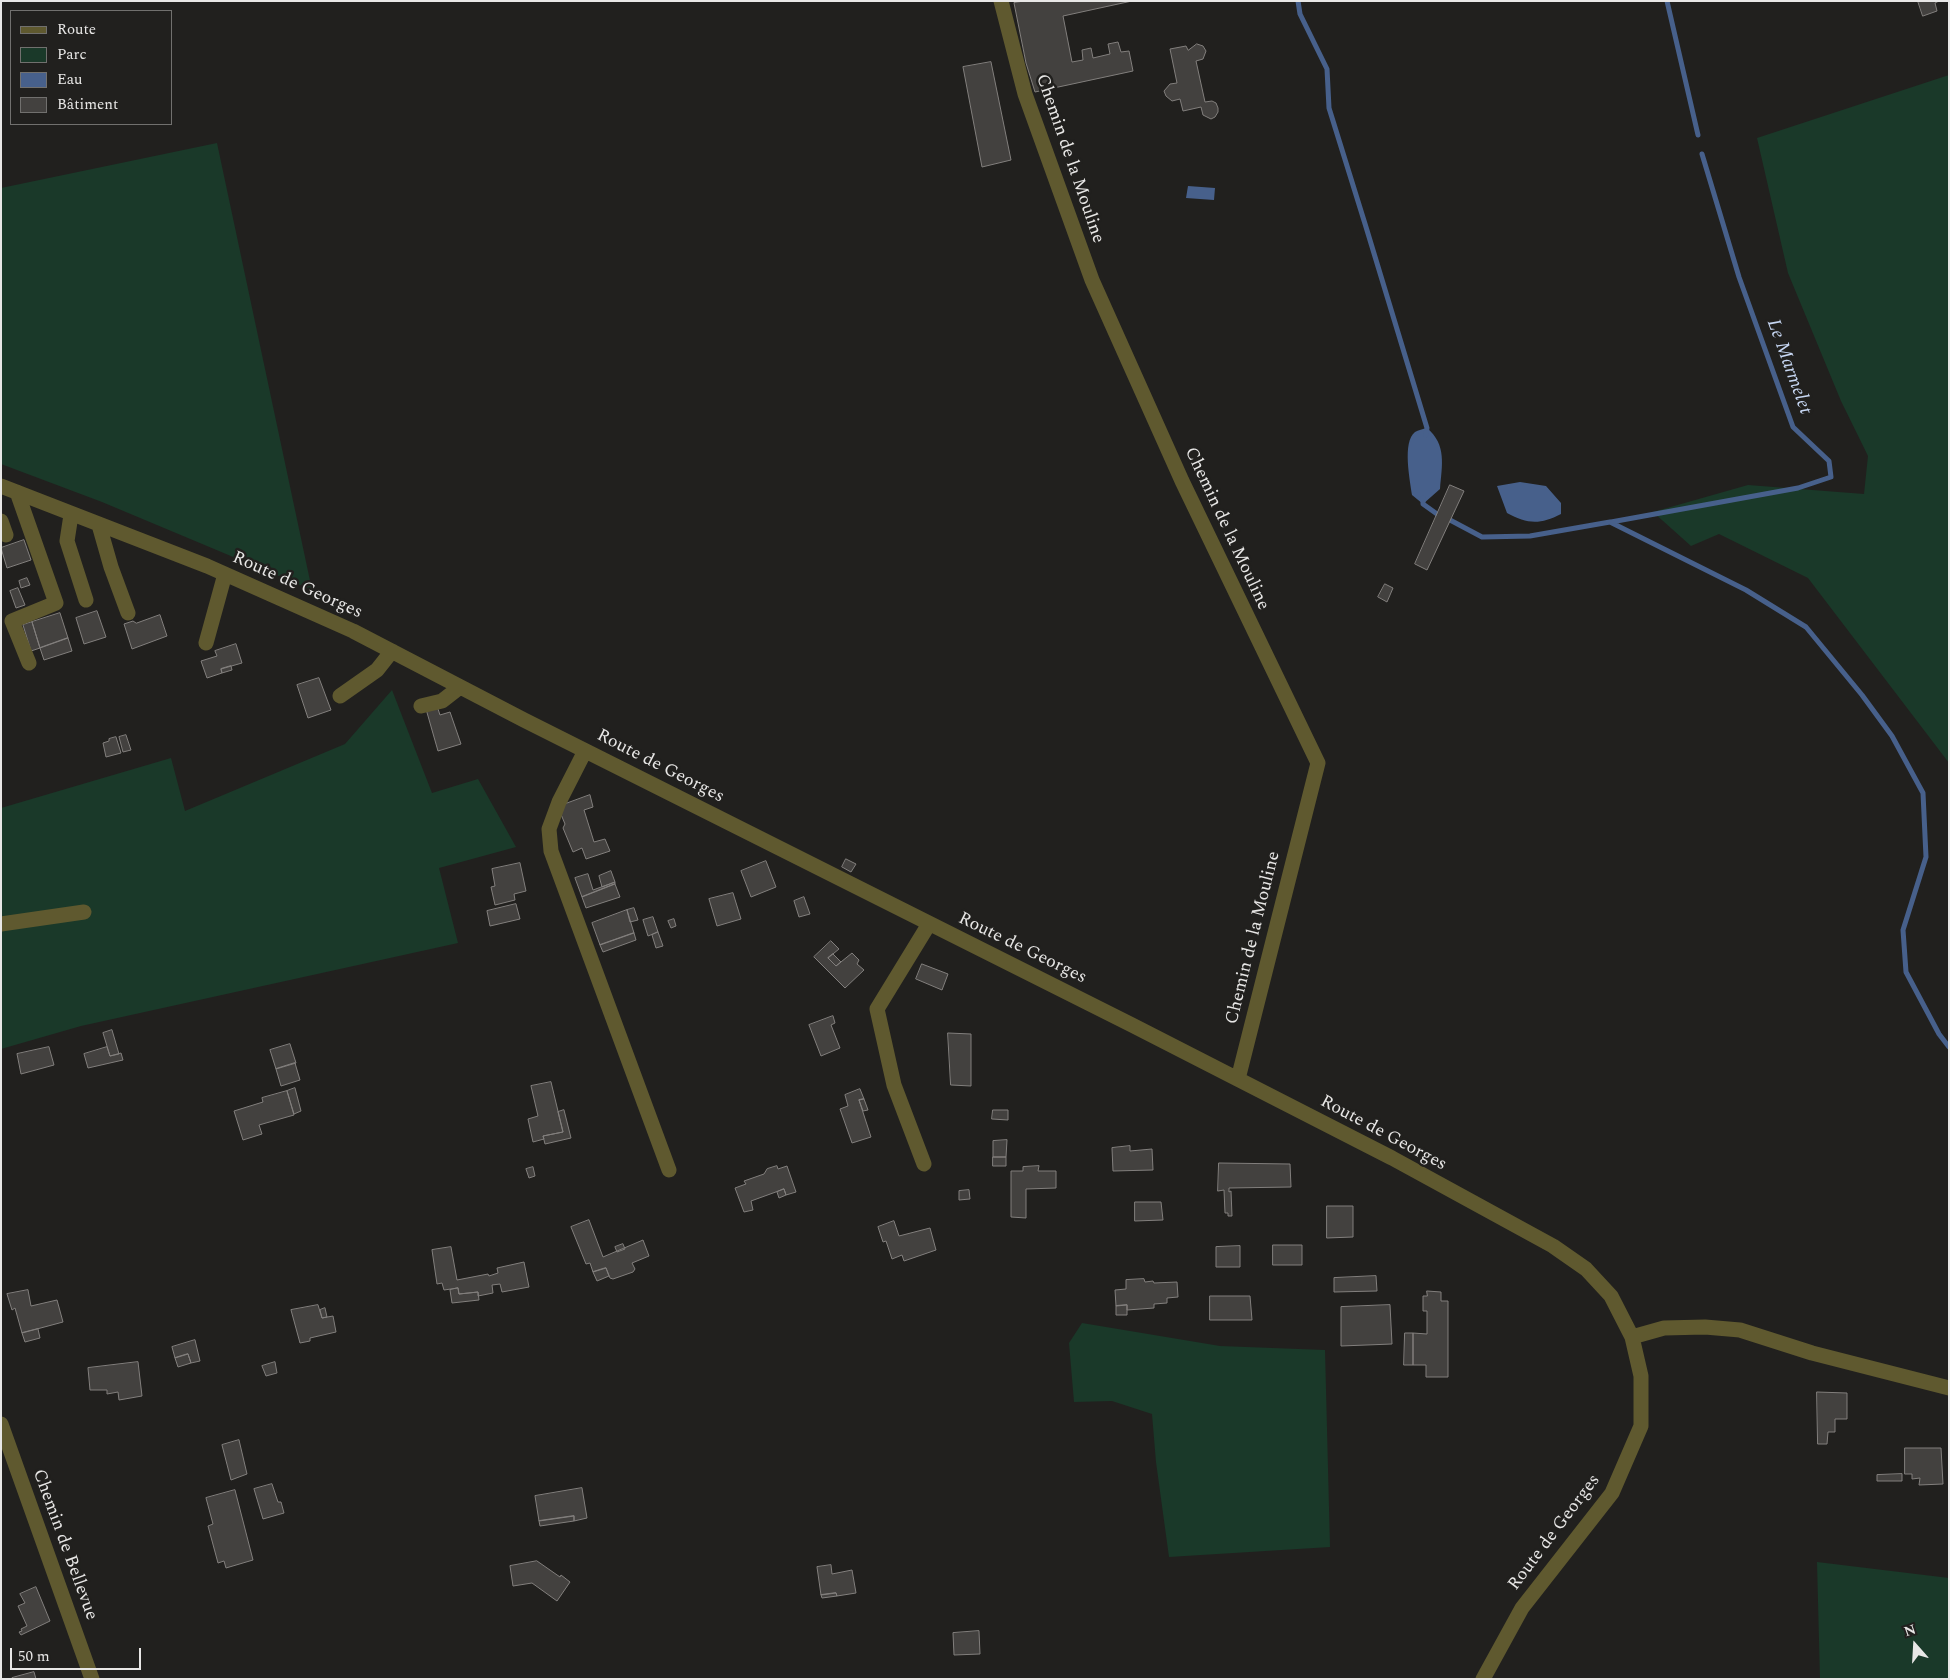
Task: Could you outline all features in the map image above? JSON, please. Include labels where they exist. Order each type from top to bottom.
[{"type":"street","name":"Chemin de la Mouline","points":[[1001,1],[1025,94],[1092,280],[1182,481],[1318,763],[1238,1080]]},
{"type":"street","name":"Route de Georges","points":[[1,486],[225,574],[353,631],[585,751],[1132,1025],[1392,1158],[1553,1246],[1586,1269],[1611,1296],[1632,1336],[1641,1376],[1641,1426],[1612,1492],[1522,1608],[1482,1679]]},
{"type":"street","points":[[17,492],[56,603],[12,621],[29,663]]},
{"type":"street","points":[[71,515],[67,541],[86,600]]},
{"type":"street","points":[[99,525],[110,567],[128,613]]},
{"type":"street","points":[[206,643],[225,574]]},
{"type":"street","points":[[340,696],[377,670],[392,651]]},
{"type":"street","points":[[421,706],[442,701],[460,687]]},
{"type":"street","points":[[585,751],[559,802],[548,829],[551,851],[669,1170]]},
{"type":"street","points":[[1,924],[84,912]]},
{"type":"street","points":[[924,1164],[894,1084],[877,1009],[929,924]]},
{"type":"street","points":[[1632,1336],[1664,1328],[1705,1327],[1740,1330],[1812,1353],[1949,1388]]},
{"type":"street","name":"Chemin de Bellevue","points":[[1,1424],[92,1679]]},
{"type":"green space","points":[[1949,75],[1949,763],[1808,578],[1719,534],[1691,546],[1653,512],[1748,485],[1864,494],[1868,456],[1841,401],[1788,273],[1757,138]]},
{"type":"green space","points":[[217,143],[312,590],[102,502],[1,464],[1,188]]},
{"type":"green space","points":[[392,690],[432,793],[478,779],[516,847],[439,868],[458,943],[81,1026],[1,1049],[1,808],[171,758],[185,811],[345,744]]},
{"type":"green space","points":[[1082,1323],[1220,1346],[1325,1350],[1330,1547],[1169,1557],[1156,1462],[1152,1414],[1112,1401],[1074,1402],[1069,1343]]},
{"type":"green space","points":[[1817,1562],[1949,1578],[1949,1679],[1820,1679]]},
{"type":"water","points":[[1188,186],[1215,188],[1214,200],[1186,198]]},
{"type":"water","points":[[1427,428],[1438,441],[1442,456],[1442,472],[1440,489],[1423,504],[1412,495],[1408,452],[1411,437],[1416,431]]},
{"type":"water","points":[[1520,482],[1546,486],[1561,503],[1561,514],[1547,520],[1534,522],[1507,513],[1497,486]]},
{"type":"building","points":[[1024,1],[1132,1],[1063,16],[1072,62],[1083,60],[1082,50],[1091,48],[1093,58],[1110,54],[1108,44],[1118,42],[1121,52],[1129,51],[1133,71],[1035,92],[1026,63],[1014,3]]},
{"type":"building","points":[[1918,1],[1939,1],[1935,3],[1937,11],[1923,16]]},
{"type":"building","points":[[1197,44],[1203,46],[1206,51],[1203,59],[1196,61],[1205,102],[1212,101],[1216,103],[1218,108],[1215,117],[1211,119],[1203,115],[1201,107],[1183,111],[1180,99],[1172,101],[1166,96],[1164,91],[1170,84],[1177,83],[1170,49],[1186,46],[1188,50]]},
{"type":"building","points":[[991,62],[1011,160],[982,167],[963,67]]},
{"type":"building","points":[[1450,485],[1464,491],[1427,570],[1415,564]]},
{"type":"building","points":[[24,540],[31,560],[7,568],[1,548]]},
{"type":"building","points":[[27,578],[30,585],[21,588],[19,581]]},
{"type":"building","points":[[1385,584],[1393,588],[1387,602],[1378,597]]},
{"type":"building","points":[[18,588],[25,605],[16,608],[10,591]]},
{"type":"building","points":[[97,611],[106,637],[84,644],[76,618]]},
{"type":"building","points":[[60,613],[68,638],[40,648],[32,622]]},
{"type":"building","points":[[160,615],[167,636],[132,649],[124,624],[133,621],[136,623]]},
{"type":"building","points":[[32,622],[40,648],[31,651],[23,625]]},
{"type":"building","points":[[68,638],[72,651],[44,660],[40,648]]},
{"type":"building","points":[[236,644],[242,663],[221,669],[222,673],[207,678],[201,661],[217,656],[215,651]]},
{"type":"building","points":[[231,666],[232,670],[222,673],[221,669]]},
{"type":"building","points":[[319,678],[331,710],[308,718],[297,685]]},
{"type":"building","points":[[437,706],[440,715],[450,712],[461,744],[438,751],[426,709]]},
{"type":"building","points":[[126,735],[131,750],[123,752],[119,737]]},
{"type":"building","points":[[116,737],[121,753],[106,757],[103,743]]},
{"type":"building","points":[[590,795],[593,807],[584,810],[594,842],[605,839],[610,851],[586,859],[582,848],[573,852],[563,828],[565,824],[560,812],[565,804]]},
{"type":"building","points":[[846,859],[856,864],[851,872],[842,867]]},
{"type":"building","points":[[766,861],[776,887],[751,897],[741,871]]},
{"type":"building","points":[[520,863],[526,891],[514,894],[515,900],[495,905],[491,887],[495,886],[492,869]]},
{"type":"building","points":[[611,871],[615,882],[602,887],[599,876]]},
{"type":"building","points":[[588,874],[593,890],[615,882],[615,884],[582,897],[575,878]]},
{"type":"building","points":[[615,884],[620,897],[586,908],[582,897]]},
{"type":"building","points":[[733,893],[741,919],[717,926],[709,899]]},
{"type":"building","points":[[804,897],[810,914],[799,917],[794,901]]},
{"type":"building","points":[[516,904],[520,919],[490,926],[487,911]]},
{"type":"building","points":[[634,908],[638,920],[630,922],[627,910]]},
{"type":"building","points":[[627,910],[634,933],[600,945],[592,923]]},
{"type":"building","points":[[653,917],[658,932],[648,936],[643,920]]},
{"type":"building","points":[[674,919],[676,926],[671,928],[668,921]]},
{"type":"building","points":[[658,932],[663,946],[656,948],[652,935]]},
{"type":"building","points":[[634,933],[636,940],[603,952],[600,945]]},
{"type":"building","points":[[831,941],[839,949],[828,958],[836,966],[852,953],[859,960],[857,964],[864,970],[845,988],[814,957]]},
{"type":"building","points":[[833,954],[841,962],[836,966],[828,958]]},
{"type":"building","points":[[922,964],[948,974],[942,990],[916,979]]},
{"type":"building","points":[[833,1016],[835,1023],[831,1025],[840,1048],[821,1056],[809,1025]]},
{"type":"building","points":[[112,1030],[119,1054],[110,1056],[103,1033]]},
{"type":"building","points":[[948,1033],[971,1034],[971,1086],[951,1085]]},
{"type":"building","points":[[290,1044],[296,1063],[276,1069],[270,1050]]},
{"type":"building","points":[[49,1047],[54,1065],[21,1074],[17,1054]]},
{"type":"building","points":[[107,1047],[110,1056],[121,1053],[123,1060],[88,1068],[84,1054]]},
{"type":"building","points":[[295,1063],[300,1080],[281,1086],[276,1069]]},
{"type":"building","points":[[551,1082],[563,1132],[543,1136],[544,1139],[533,1142],[528,1119],[538,1116],[531,1086]]},
{"type":"building","points":[[295,1088],[301,1111],[294,1114],[287,1091]]},
{"type":"building","points":[[860,1089],[864,1099],[859,1100],[871,1137],[852,1143],[840,1109],[848,1106],[845,1095]]},
{"type":"building","points":[[287,1091],[294,1115],[259,1125],[262,1134],[243,1140],[234,1111],[263,1102],[262,1098]]},
{"type":"building","points":[[864,1099],[868,1110],[863,1111],[859,1100]]},
{"type":"building","points":[[564,1110],[571,1138],[545,1144],[543,1136],[563,1132],[558,1112]]},
{"type":"building","points":[[993,1110],[1008,1110],[1008,1120],[992,1119]]},
{"type":"building","points":[[1007,1140],[1006,1157],[993,1157],[993,1141]]},
{"type":"building","points":[[1130,1146],[1130,1151],[1152,1149],[1153,1170],[1113,1171],[1112,1148]]},
{"type":"building","points":[[993,1157],[1006,1157],[1006,1166],[993,1166]]},
{"type":"building","points":[[1219,1163],[1290,1164],[1291,1187],[1229,1188],[1229,1192],[1231,1191],[1232,1216],[1228,1216],[1228,1213],[1225,1213],[1224,1190],[1218,1191]]},
{"type":"building","points":[[777,1166],[778,1169],[787,1166],[796,1192],[786,1195],[784,1189],[751,1201],[753,1210],[744,1212],[735,1188],[746,1184],[744,1181],[764,1174],[767,1169]]},
{"type":"building","points":[[1039,1166],[1038,1171],[1056,1171],[1056,1188],[1026,1189],[1026,1218],[1011,1217],[1011,1171],[1023,1171],[1023,1167]]},
{"type":"building","points":[[533,1167],[535,1176],[529,1178],[526,1169]]},
{"type":"building","points":[[784,1189],[786,1195],[779,1198],[777,1192]]},
{"type":"building","points":[[969,1190],[970,1199],[959,1200],[959,1191]]},
{"type":"building","points":[[1135,1202],[1161,1202],[1163,1220],[1135,1221]]},
{"type":"building","points":[[1327,1206],[1353,1206],[1353,1237],[1327,1238]]},
{"type":"building","points":[[589,1220],[603,1257],[643,1240],[649,1256],[632,1263],[635,1269],[633,1272],[613,1279],[610,1278],[606,1268],[593,1272],[590,1263],[586,1264],[571,1227]]},
{"type":"building","points":[[894,1221],[899,1236],[930,1228],[936,1250],[904,1261],[902,1255],[892,1259],[886,1241],[883,1242],[878,1227]]},
{"type":"building","points":[[623,1244],[625,1249],[617,1252],[615,1247]]},
{"type":"building","points":[[1273,1245],[1302,1245],[1302,1265],[1273,1265]]},
{"type":"building","points":[[1240,1246],[1240,1267],[1216,1267],[1216,1247]]},
{"type":"building","points":[[451,1247],[457,1280],[488,1274],[489,1276],[498,1273],[497,1268],[524,1262],[529,1287],[502,1292],[500,1284],[492,1285],[493,1293],[478,1296],[478,1292],[459,1294],[458,1288],[444,1290],[442,1283],[437,1284],[432,1250]]},
{"type":"building","points":[[606,1268],[609,1276],[597,1281],[593,1272]]},
{"type":"building","points":[[1376,1276],[1377,1291],[1334,1292],[1334,1278]]},
{"type":"building","points":[[1144,1279],[1145,1282],[1153,1281],[1154,1283],[1177,1282],[1178,1297],[1167,1298],[1167,1303],[1154,1304],[1154,1308],[1127,1310],[1127,1305],[1116,1306],[1115,1290],[1126,1289],[1126,1280]]},
{"type":"building","points":[[458,1288],[459,1294],[478,1292],[479,1300],[452,1303],[450,1290]]},
{"type":"building","points":[[28,1290],[31,1306],[57,1300],[63,1322],[22,1333],[15,1308],[12,1310],[7,1294]]},
{"type":"building","points":[[1427,1291],[1441,1292],[1441,1301],[1448,1301],[1448,1377],[1426,1377],[1426,1365],[1413,1365],[1413,1333],[1427,1334],[1427,1311],[1423,1311],[1423,1296],[1427,1296]]},
{"type":"building","points":[[1210,1296],[1250,1296],[1252,1320],[1210,1320]]},
{"type":"building","points":[[318,1305],[322,1318],[333,1316],[336,1332],[310,1338],[310,1341],[300,1343],[291,1310]]},
{"type":"building","points":[[1127,1305],[1127,1315],[1116,1315],[1116,1306]]},
{"type":"building","points":[[1390,1305],[1392,1344],[1341,1346],[1341,1307]]},
{"type":"building","points":[[325,1308],[327,1317],[322,1318],[320,1310]]},
{"type":"building","points":[[38,1329],[40,1338],[25,1342],[22,1333]]},
{"type":"building","points":[[1405,1333],[1413,1333],[1413,1365],[1404,1365]]},
{"type":"building","points":[[195,1340],[200,1361],[191,1363],[188,1354],[175,1358],[172,1347]]},
{"type":"building","points":[[188,1354],[191,1363],[178,1367],[175,1358]]},
{"type":"building","points":[[138,1362],[142,1396],[119,1400],[118,1392],[107,1394],[107,1390],[90,1390],[88,1368]]},
{"type":"building","points":[[275,1362],[277,1373],[266,1376],[262,1366]]},
{"type":"building","points":[[1817,1392],[1847,1393],[1847,1419],[1835,1419],[1835,1432],[1828,1432],[1827,1444],[1818,1444]]},
{"type":"building","points":[[239,1440],[247,1474],[231,1480],[222,1445]]},
{"type":"building","points":[[1905,1448],[1941,1448],[1943,1484],[1919,1485],[1920,1478],[1912,1479],[1912,1474],[1905,1474]]},
{"type":"building","points":[[1902,1474],[1902,1481],[1877,1481],[1877,1475]]},
{"type":"building","points":[[272,1484],[284,1513],[263,1519],[254,1489]]},
{"type":"building","points":[[582,1488],[587,1518],[574,1521],[574,1516],[539,1521],[535,1496]]},
{"type":"building","points":[[235,1490],[253,1560],[226,1568],[224,1561],[218,1563],[208,1526],[213,1524],[206,1498]]},
{"type":"building","points":[[574,1516],[574,1521],[540,1526],[539,1521]]},
{"type":"building","points":[[537,1561],[570,1582],[557,1601],[532,1583],[513,1586],[510,1566]]},
{"type":"building","points":[[831,1565],[832,1574],[852,1570],[856,1593],[837,1596],[836,1593],[821,1595],[817,1567]]},
{"type":"building","points":[[36,1587],[50,1621],[21,1635],[19,1632],[22,1631],[21,1629],[27,1626],[18,1606],[25,1603],[20,1594]]},
{"type":"building","points":[[836,1593],[837,1596],[822,1598],[821,1595]]},
{"type":"building","points":[[979,1631],[980,1654],[954,1655],[953,1633]]},
{"type":"building","points":[[34,1672],[36,1679],[12,1679],[12,1678]]},
{"type":"waterway","points":[[1298,1],[1300,14],[1327,69],[1329,108],[1427,428],[1426,435]]},
{"type":"waterway","name":"Le Marmelet","points":[[1667,1],[1698,135]]},
{"type":"waterway","name":"Le Marmelet","points":[[1611,522],[1798,488],[1831,477],[1829,461],[1793,427],[1739,277],[1702,154]]},
{"type":"waterway","points":[[1423,498],[1423,504],[1437,514]]},
{"type":"waterway","points":[[1450,520],[1482,537],[1530,536],[1610,522],[1746,590],[1806,627],[1862,695],[1892,736],[1923,793],[1926,857],[1903,930],[1906,972],[1939,1034],[1949,1047]]}]
